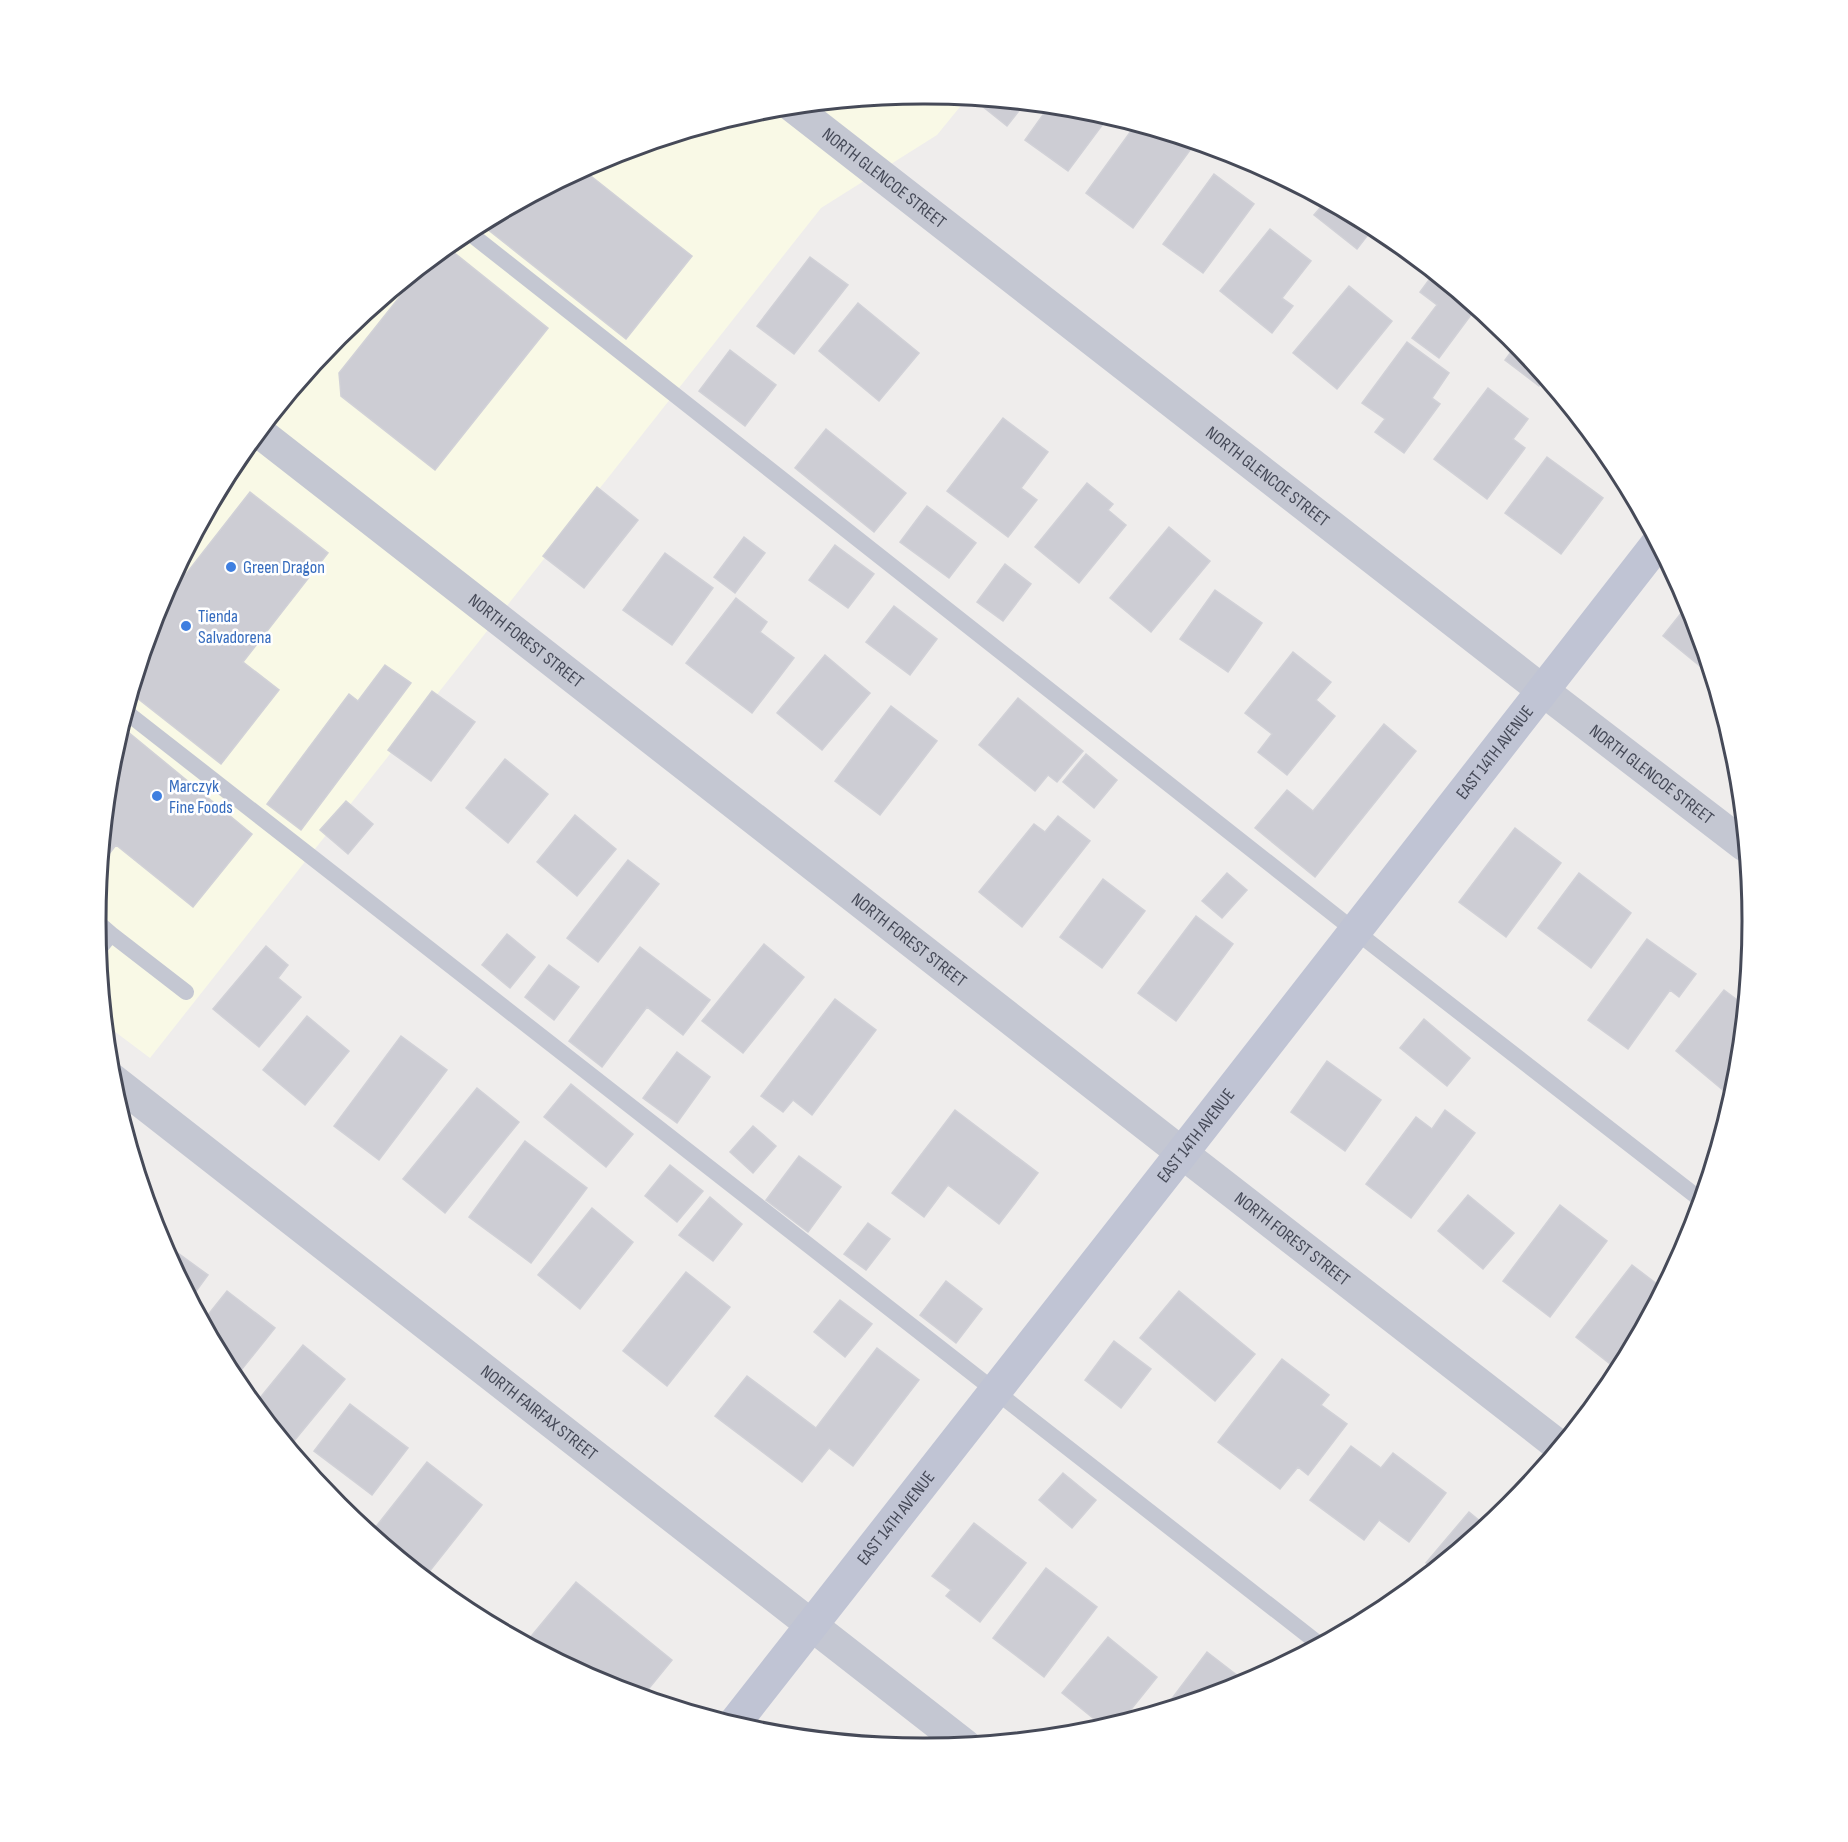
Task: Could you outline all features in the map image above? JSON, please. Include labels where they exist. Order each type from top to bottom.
[{"type":"main road","name":"EAST 14TH AVENUE","points":[[739,1717],[1652,550]]},
{"type":"street","name":"NORTH GLENCOE STREET","points":[[801,113],[1737,840]]},
{"type":"street","name":"NORTH FOREST STREET","points":[[265,437],[1554,1442]]},
{"type":"street","name":"NORTH FAIRFAX STREET","points":[[124,1089],[955,1737]]},
{"type":"lane","points":[[475,238],[1355,931],[1694,1195]]},
{"type":"lane","points":[[132,717],[1313,1640]]},
{"type":"lane","points":[[106,930],[186,992]]},
{"type":"lane","points":[[107,939],[111,934]]},
{"type":"shaded area","points":[[871,105],[962,105],[937,135],[821,208],[150,1058],[113,1031],[108,974],[106,921],[113,814],[134,709],[169,608],[216,512],[275,423],[309,382],[385,306],[426,272],[515,213],[611,166],[712,131],[765,119],[817,110]]},
{"type":"building","points":[[981,105],[1020,109],[1007,126]]},
{"type":"building","points":[[1045,112],[1103,124],[1068,171],[1025,140]]},
{"type":"building","points":[[1132,130],[1191,149],[1133,228],[1086,193]]},
{"type":"building","points":[[1214,174],[1254,204],[1203,273],[1163,244]]},
{"type":"building","points":[[590,175],[692,256],[626,339],[488,230],[515,213]]},
{"type":"building","points":[[1321,207],[1368,235],[1357,249],[1314,215]]},
{"type":"building","points":[[1270,229],[1311,261],[1282,298],[1293,306],[1272,333],[1220,291]]},
{"type":"building","points":[[454,252],[548,328],[435,470],[341,396],[339,373],[407,288]]},
{"type":"building","points":[[810,257],[848,285],[794,354],[757,326]]},
{"type":"building","points":[[1430,279],[1472,314],[1439,358],[1412,338],[1437,305],[1420,292]]},
{"type":"building","points":[[1349,286],[1392,321],[1337,389],[1293,353]]},
{"type":"building","points":[[858,303],[919,353],[879,401],[819,351]]},
{"type":"building","points":[[1407,342],[1449,373],[1432,398],[1440,404],[1404,453],[1375,432],[1385,419],[1362,403]]},
{"type":"building","points":[[730,350],[776,385],[745,426],[699,391]]},
{"type":"building","points":[[1511,352],[1541,384],[1539,386],[1505,360]]},
{"type":"building","points":[[1488,388],[1528,419],[1513,439],[1525,448],[1487,499],[1434,459]]},
{"type":"building","points":[[1003,418],[1048,452],[1021,488],[1037,500],[1008,537],[947,491]]},
{"type":"building","points":[[826,429],[906,493],[874,532],[795,468]]},
{"type":"building","points":[[1547,457],[1603,498],[1561,554],[1505,513]]},
{"type":"building","points":[[1087,483],[1113,504],[1108,510],[1126,525],[1079,583],[1035,547]]},
{"type":"building","points":[[597,487],[638,520],[584,588],[543,556]]},
{"type":"building","points":[[250,492],[328,553],[243,662],[279,690],[221,764],[137,698],[150,658],[182,579]]},
{"type":"building","points":[[927,506],[976,543],[949,578],[900,542]]},
{"type":"building","points":[[1169,527],[1210,561],[1151,632],[1110,598]]},
{"type":"building","points":[[744,537],[765,553],[735,593],[714,577]]},
{"type":"building","points":[[835,545],[874,574],[848,608],[809,580]]},
{"type":"building","points":[[665,553],[713,588],[672,645],[623,610]]},
{"type":"building","points":[[1005,564],[1031,584],[1003,621],[977,602]]},
{"type":"building","points":[[1215,590],[1262,623],[1228,672],[1180,639]]},
{"type":"building","points":[[736,598],[767,622],[760,632],[794,658],[752,713],[686,663]]},
{"type":"building","points":[[894,606],[937,639],[910,675],[866,642]]},
{"type":"building","points":[[1681,613],[1701,667],[1663,636]]},
{"type":"building","points":[[1293,652],[1331,682],[1316,700],[1335,716],[1287,775],[1258,752],[1272,734],[1245,713]]},
{"type":"building","points":[[825,655],[870,693],[822,750],[777,713]]},
{"type":"building","points":[[385,665],[411,683],[301,830],[267,804],[349,694],[358,701]]},
{"type":"building","points":[[432,691],[475,722],[431,781],[388,750]]},
{"type":"building","points":[[1018,698],[1083,751],[1057,782],[1048,775],[1035,791],[979,745]]},
{"type":"building","points":[[891,706],[937,741],[880,815],[835,781]]},
{"type":"building","points":[[1384,724],[1416,751],[1315,877],[1255,828],[1287,790],[1313,811]]},
{"type":"building","name":"Marczyk Fine Foods","points":[[129,732],[252,834],[193,907],[116,845],[109,854],[113,814]]},
{"type":"building","points":[[1086,754],[1117,780],[1094,808],[1063,782]]},
{"type":"building","points":[[505,759],[548,794],[508,843],[466,808]]},
{"type":"building","points":[[346,801],[373,824],[348,854],[320,830]]},
{"type":"building","points":[[575,815],[616,849],[577,896],[537,862]]},
{"type":"building","points":[[1058,816],[1090,841],[1022,927],[979,892],[1034,824],[1045,832]]},
{"type":"building","points":[[1515,828],[1561,863],[1506,937],[1459,902]]},
{"type":"building","points":[[628,860],[659,884],[598,962],[567,938]]},
{"type":"building","points":[[1227,873],[1247,890],[1222,918],[1202,901]]},
{"type":"building","points":[[1579,873],[1631,913],[1591,968],[1538,928]]},
{"type":"building","points":[[1103,879],[1145,911],[1102,968],[1060,937]]},
{"type":"building","points":[[1196,916],[1233,944],[1176,1021],[1138,993]]},
{"type":"building","points":[[507,934],[535,957],[510,988],[482,965]]},
{"type":"building","points":[[1647,939],[1696,974],[1679,997],[1670,990],[1628,1049],[1588,1020]]},
{"type":"building","points":[[764,944],[804,977],[743,1053],[702,1021]]},
{"type":"building","points":[[266,946],[288,965],[278,978],[301,997],[259,1047],[213,1009]]},
{"type":"building","points":[[640,947],[710,1000],[683,1035],[647,1007],[602,1067],[569,1041]]},
{"type":"building","points":[[549,965],[579,987],[554,1020],[525,997]]},
{"type":"building","points":[[1724,990],[1738,1000],[1724,1091],[1676,1051]]},
{"type":"building","points":[[835,999],[876,1030],[812,1115],[793,1100],[783,1112],[761,1096]]},
{"type":"building","points":[[307,1016],[349,1051],[305,1105],[263,1070]]},
{"type":"building","points":[[1424,1019],[1470,1058],[1447,1086],[1400,1048]]},
{"type":"building","points":[[401,1036],[447,1070],[379,1160],[334,1126]]},
{"type":"building","points":[[677,1052],[710,1077],[677,1123],[643,1098]]},
{"type":"building","points":[[1327,1061],[1381,1100],[1345,1151],[1291,1112]]},
{"type":"building","points":[[571,1084],[633,1134],[606,1167],[544,1117]]},
{"type":"building","points":[[477,1088],[519,1122],[445,1213],[403,1179]]},
{"type":"building","points":[[955,1110],[1038,1173],[999,1224],[948,1185],[924,1217],[892,1193]]},
{"type":"building","points":[[1445,1110],[1475,1133],[1411,1218],[1366,1184],[1416,1117],[1432,1129]]},
{"type":"building","points":[[753,1126],[776,1146],[753,1173],[730,1152]]},
{"type":"building","points":[[525,1141],[587,1188],[531,1263],[469,1217]]},
{"type":"building","points":[[799,1156],[841,1187],[808,1232],[766,1200]]},
{"type":"building","points":[[670,1165],[703,1191],[677,1222],[645,1196]]},
{"type":"building","points":[[1468,1195],[1514,1233],[1483,1269],[1438,1231]]},
{"type":"building","points":[[710,1197],[742,1224],[713,1261],[679,1235]]},
{"type":"building","points":[[1560,1205],[1607,1241],[1550,1317],[1503,1281]]},
{"type":"building","points":[[592,1208],[633,1242],[580,1309],[538,1275]]},
{"type":"building","points":[[868,1223],[890,1239],[866,1270],[844,1254]]},
{"type":"building","points":[[177,1253],[208,1275],[196,1292]]},
{"type":"building","points":[[1632,1265],[1657,1284],[1611,1364],[1576,1337]]},
{"type":"building","points":[[686,1272],[730,1307],[667,1386],[623,1351]]},
{"type":"building","points":[[946,1281],[982,1309],[956,1343],[920,1315]]},
{"type":"building","points":[[227,1291],[275,1328],[241,1370],[208,1315]]},
{"type":"building","points":[[1179,1291],[1255,1354],[1215,1401],[1140,1338]]},
{"type":"building","points":[[840,1300],[872,1324],[845,1357],[814,1332]]},
{"type":"building","points":[[1114,1341],[1151,1369],[1121,1408],[1085,1380]]},
{"type":"building","points":[[303,1345],[345,1379],[294,1441],[260,1398]]},
{"type":"building","points":[[877,1348],[919,1380],[853,1466],[829,1448],[802,1482],[715,1416],[747,1376],[816,1428]]},
{"type":"building","points":[[1282,1359],[1329,1395],[1321,1405],[1347,1424],[1308,1475],[1298,1467],[1280,1489],[1218,1442]]},
{"type":"building","points":[[350,1404],[408,1448],[372,1495],[314,1451]]},
{"type":"building","points":[[1351,1446],[1381,1468],[1393,1453],[1446,1493],[1409,1542],[1379,1520],[1364,1540],[1310,1500]]},
{"type":"building","points":[[427,1462],[482,1505],[429,1572],[376,1527]]},
{"type":"building","points":[[1063,1473],[1096,1500],[1072,1528],[1039,1500]]},
{"type":"building","points":[[1469,1512],[1479,1521],[1428,1565],[1426,1563]]},
{"type":"building","points":[[974,1523],[1026,1563],[980,1622],[946,1596],[951,1590],[932,1576]]},
{"type":"building","points":[[1046,1568],[1097,1607],[1044,1677],[993,1638]]},
{"type":"building","points":[[576,1582],[672,1660],[648,1690],[562,1654],[530,1637]]},
{"type":"building","points":[[1108,1637],[1157,1677],[1128,1713],[1096,1720],[1062,1693]]},
{"type":"building","points":[[1207,1652],[1238,1676],[1187,1695],[1171,1700]]},
{"type":"place","name":"Green Dragon","points":[[231,567]]},
{"type":"place","name":"Tienda Salvadorena","points":[[186,626]]},
{"type":"place","name":"Marczyk Fine Foods","points":[[157,796]]}]
